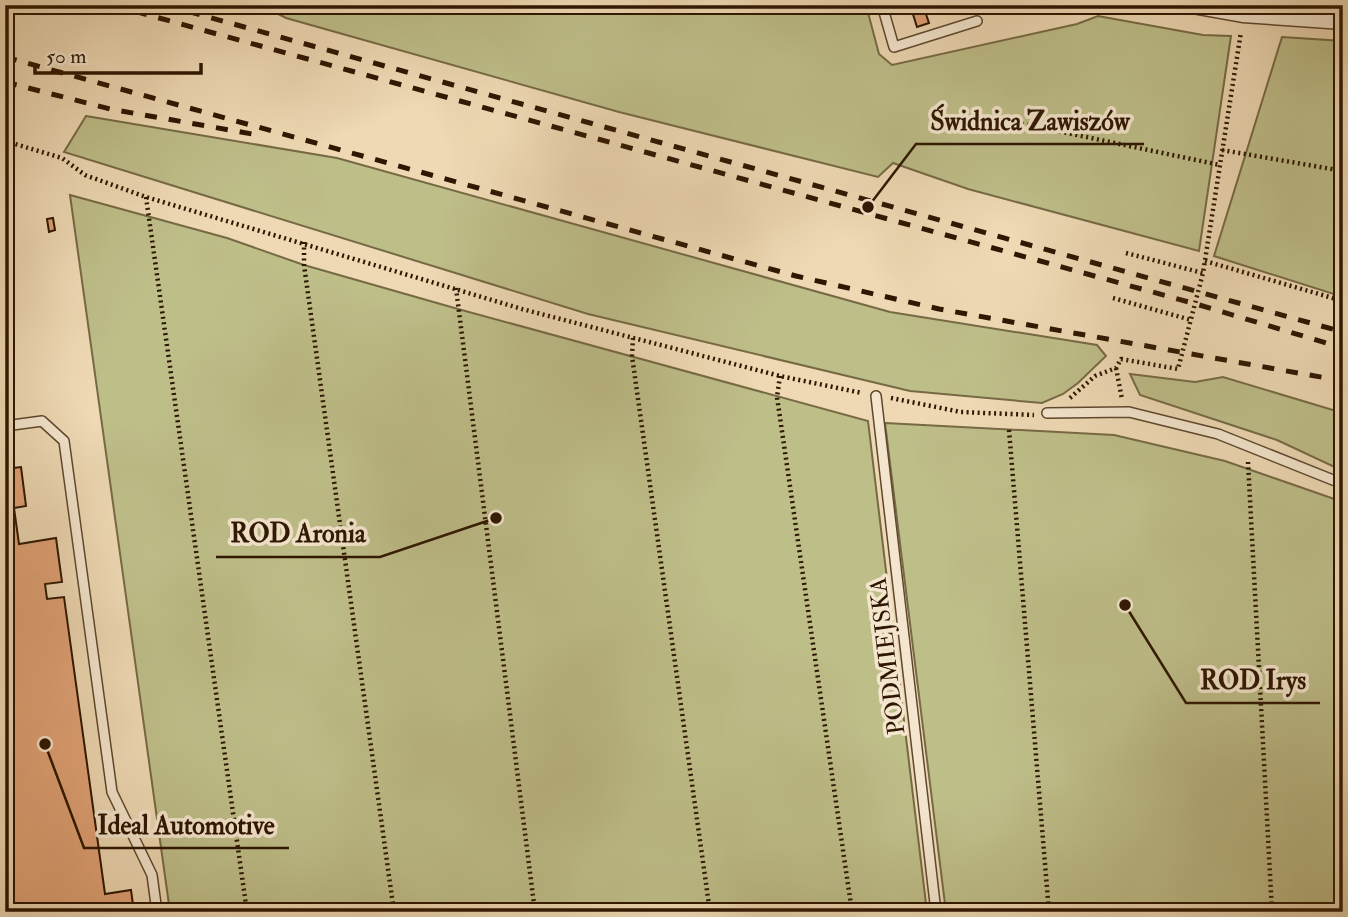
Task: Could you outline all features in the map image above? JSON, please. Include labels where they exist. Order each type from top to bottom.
[{"type":"street","points":[[1198,5],[1243,13],[1343,20]]},
{"type":"lane","points":[[882,5],[894,47],[977,21]]},
{"type":"lane","name":"PODMIEJSKA","points":[[876,396],[936,912]]},
{"type":"lane","points":[[1047,413],[1129,412],[1218,434],[1343,484]]},
{"type":"lane","points":[[5,426],[42,421],[64,441],[113,792],[152,875],[157,912]]},
{"type":"path","points":[[1129,412],[1119,395],[1116,368],[1121,359],[1178,369],[1206,261],[1243,13]]},
{"type":"path","points":[[1000,119],[1220,165]]},
{"type":"path","points":[[5,141],[62,158],[85,174],[146,197],[456,288],[780,376],[876,396],[992,415],[1027,416],[1047,413],[1083,389],[1095,376],[1116,368]]},
{"type":"path","points":[[1222,150],[1343,171]]},
{"type":"path","points":[[146,197],[247,912]]},
{"type":"path","points":[[304,242],[306,278],[394,912]]},
{"type":"path","points":[[1126,253],[1203,273]]},
{"type":"path","points":[[1206,261],[1343,301]]},
{"type":"path","points":[[456,288],[535,912]]},
{"type":"path","points":[[1113,298],[1191,320]]},
{"type":"path","points":[[633,338],[632,356],[710,912]]},
{"type":"path","points":[[780,376],[777,397],[852,912]]},
{"type":"path","points":[[1009,430],[1049,912]]},
{"type":"path","points":[[1251,447],[1247,468],[1272,912]]},
{"type":"green space","points":[[261,5],[866,5],[879,54],[892,65],[1077,24],[1098,16],[1203,35],[1231,36],[1199,251],[968,189],[893,163],[878,177],[619,112],[286,18]]},
{"type":"green space","points":[[1282,37],[1343,41],[1343,297],[1214,256]]},
{"type":"green space","points":[[86,116],[337,158],[890,312],[1097,345],[1106,356],[1078,383],[1063,394],[1042,403],[910,391],[588,314],[64,152]]},
{"type":"green space","points":[[70,195],[227,238],[304,265],[458,309],[868,421],[927,912],[170,912]]},
{"type":"green space","points":[[1130,374],[1195,382],[1223,377],[1343,413],[1343,471],[1277,440],[1140,395]]},
{"type":"green space","points":[[885,423],[1114,435],[1225,461],[1343,502],[1343,912],[946,912]]},
{"type":"building","points":[[923,5],[929,23],[917,27],[911,8]]},
{"type":"building","points":[[53,218],[55,230],[49,232],[47,219]]},
{"type":"building","points":[[21,467],[26,506],[14,508],[19,544],[56,538],[62,582],[45,584],[47,599],[64,597],[105,894],[131,890],[134,912],[5,912],[5,469]]},
{"type":"railway","points":[[112,5],[1196,304],[1343,348]]},
{"type":"railway","points":[[165,5],[1343,332]]},
{"type":"railway","points":[[5,57],[796,276],[939,309],[1343,381]]},
{"type":"railway","points":[[5,82],[110,109],[252,134]]},
{"type":"place","name":"Świdnica Zawiszów","points":[[868,207]]},
{"type":"place","name":"ROD Aronia","points":[[496,518]]},
{"type":"place","name":"ROD Irys","points":[[1125,605]]},
{"type":"place","name":"Ideal Automotive","points":[[45,744]]}]
